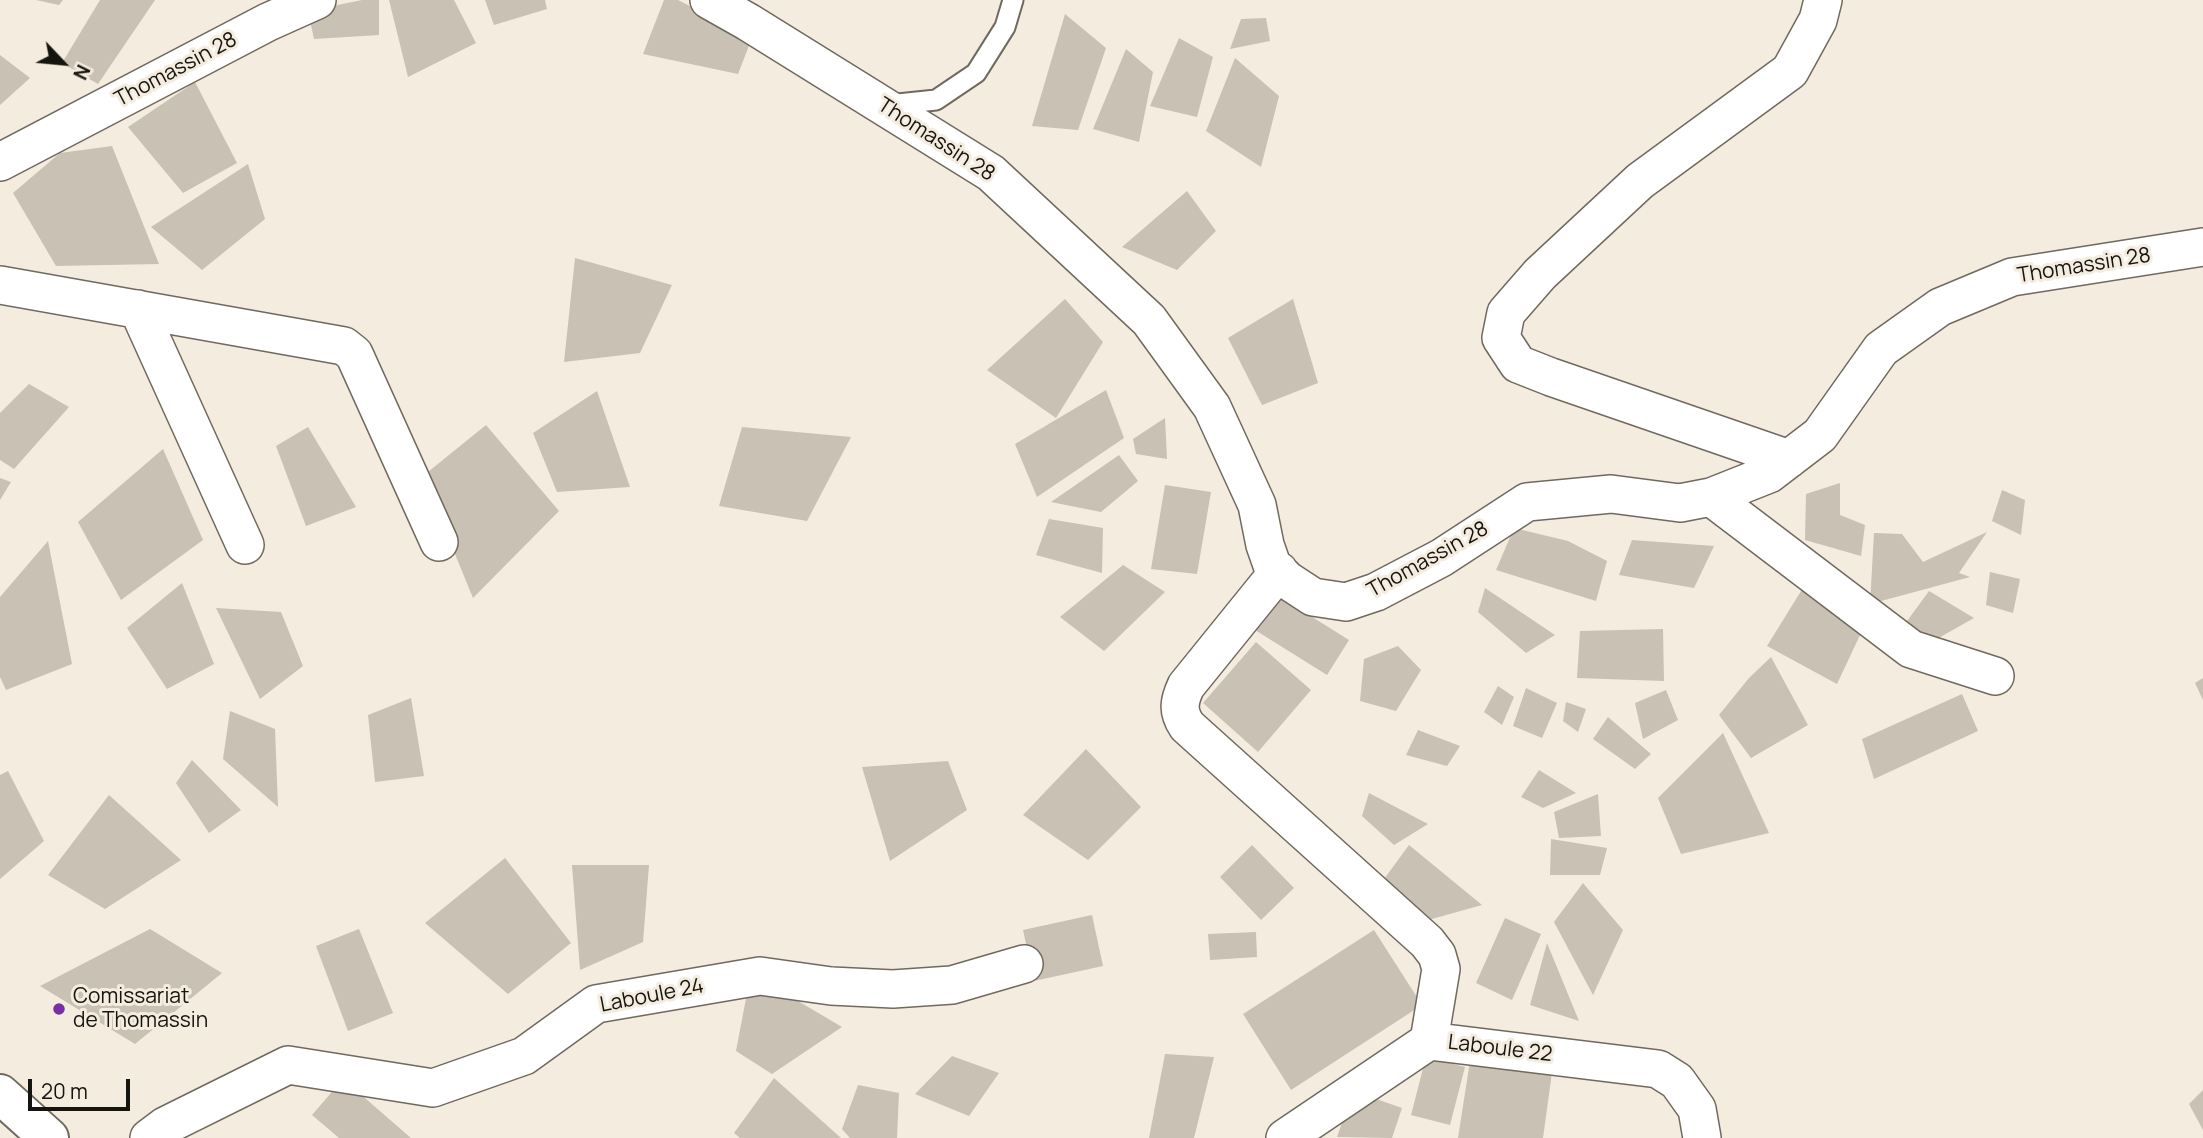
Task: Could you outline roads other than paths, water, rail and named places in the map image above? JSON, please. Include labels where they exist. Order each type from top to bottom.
[{"type":"main road","points":[[0,1094],[49,1138]]},
{"type":"street","name":"Thomassin 28","points":[[0,162],[268,11],[317,0]]},
{"type":"street","name":"Thomassin 28","points":[[709,0],[992,173],[1149,320],[1212,407],[1257,505],[1272,565],[1287,580],[1313,597],[1346,602],[1376,592],[1441,558],[1527,502],[1611,494],[1680,503],[1710,497],[1769,474],[1820,435],[1881,349],[1940,307],[2012,277],[2203,247]]},
{"type":"street","points":[[1789,459],[1529,369],[1518,364],[1501,338],[1506,313],[1539,274],[1630,190],[1790,71],[1818,20],[1824,0]]},
{"type":"street","points":[[0,285],[344,346],[355,354],[439,542]]},
{"type":"street","points":[[138,309],[245,545]]},
{"type":"street","points":[[1710,497],[1911,649],[1995,676]]},
{"type":"street","points":[[1279,571],[1186,686],[1179,701],[1180,715],[1186,726],[1427,942],[1437,955],[1441,969],[1429,1041]]},
{"type":"street","name":"Laboule 24","points":[[149,1138],[165,1126],[288,1065],[433,1088],[524,1056],[596,1004],[760,976],[831,986],[893,989],[952,985],[1024,964]]},
{"type":"street","name":"Laboule 22","points":[[1285,1138],[1429,1041],[1658,1069],[1677,1081],[1698,1109],[1702,1138]]},
{"type":"lane","points":[[884,106],[936,100],[976,72],[1005,27],[1013,0]]},
{"type":"place","name":"Comissariat de Thomassin","points":[[59,1009]]}]
